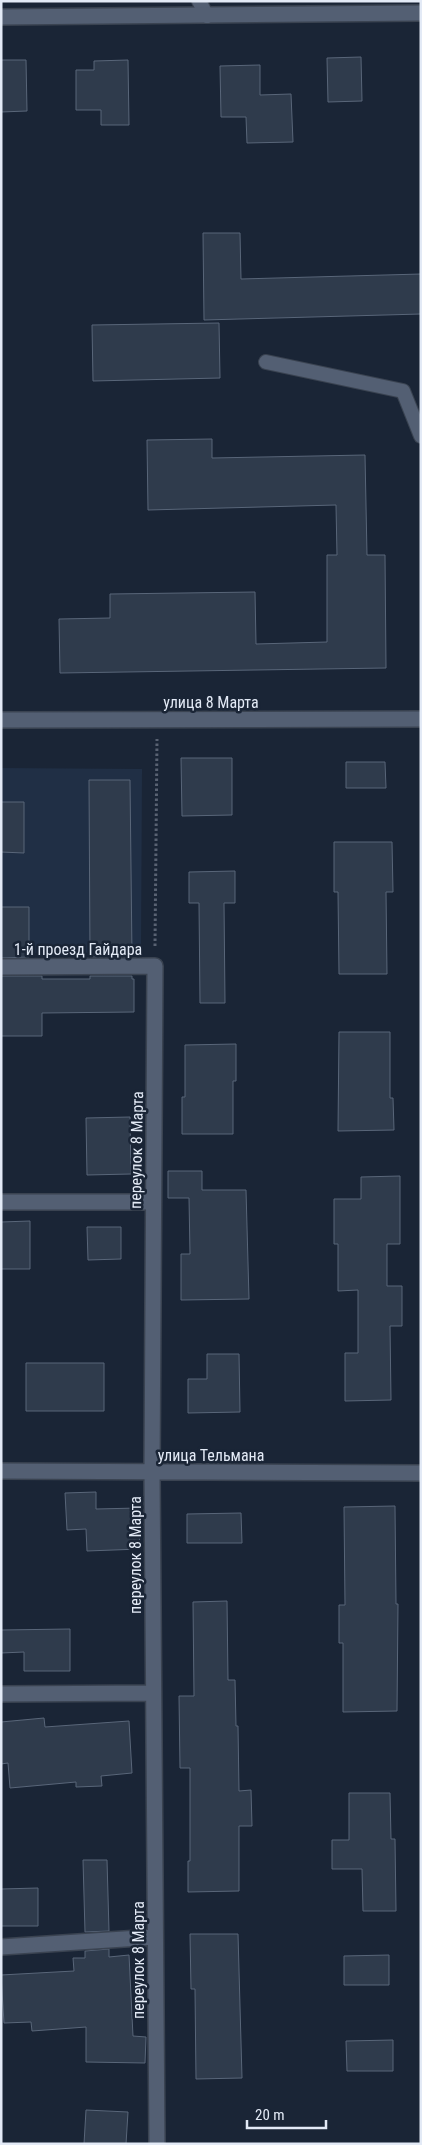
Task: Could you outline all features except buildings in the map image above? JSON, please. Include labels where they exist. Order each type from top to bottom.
[{"type":"street","points":[[1,17],[421,13]]},
{"type":"street","name":"улица 8 Марта","points":[[1,720],[421,719]]},
{"type":"street","name":"1-й проезд Гайдара","points":[[1,968],[155,966]]},
{"type":"street","name":"переулок 8 Марта","points":[[155,966],[152,1202],[152,1472],[157,2144]]},
{"type":"street","points":[[1,1202],[152,1202]]},
{"type":"street","name":"улица Тельмана","points":[[1,1471],[421,1473]]},
{"type":"street","points":[[1,1694],[153,1693]]},
{"type":"street","points":[[1,1947],[155,1938]]},
{"type":"lane","points":[[199,1],[207,16]]},
{"type":"lane","points":[[266,362],[403,391],[421,436]]},
{"type":"path","points":[[155,966],[157,720]]},
{"type":"shaded area","points":[[1,768],[142,769],[141,953],[1,953]]}]
